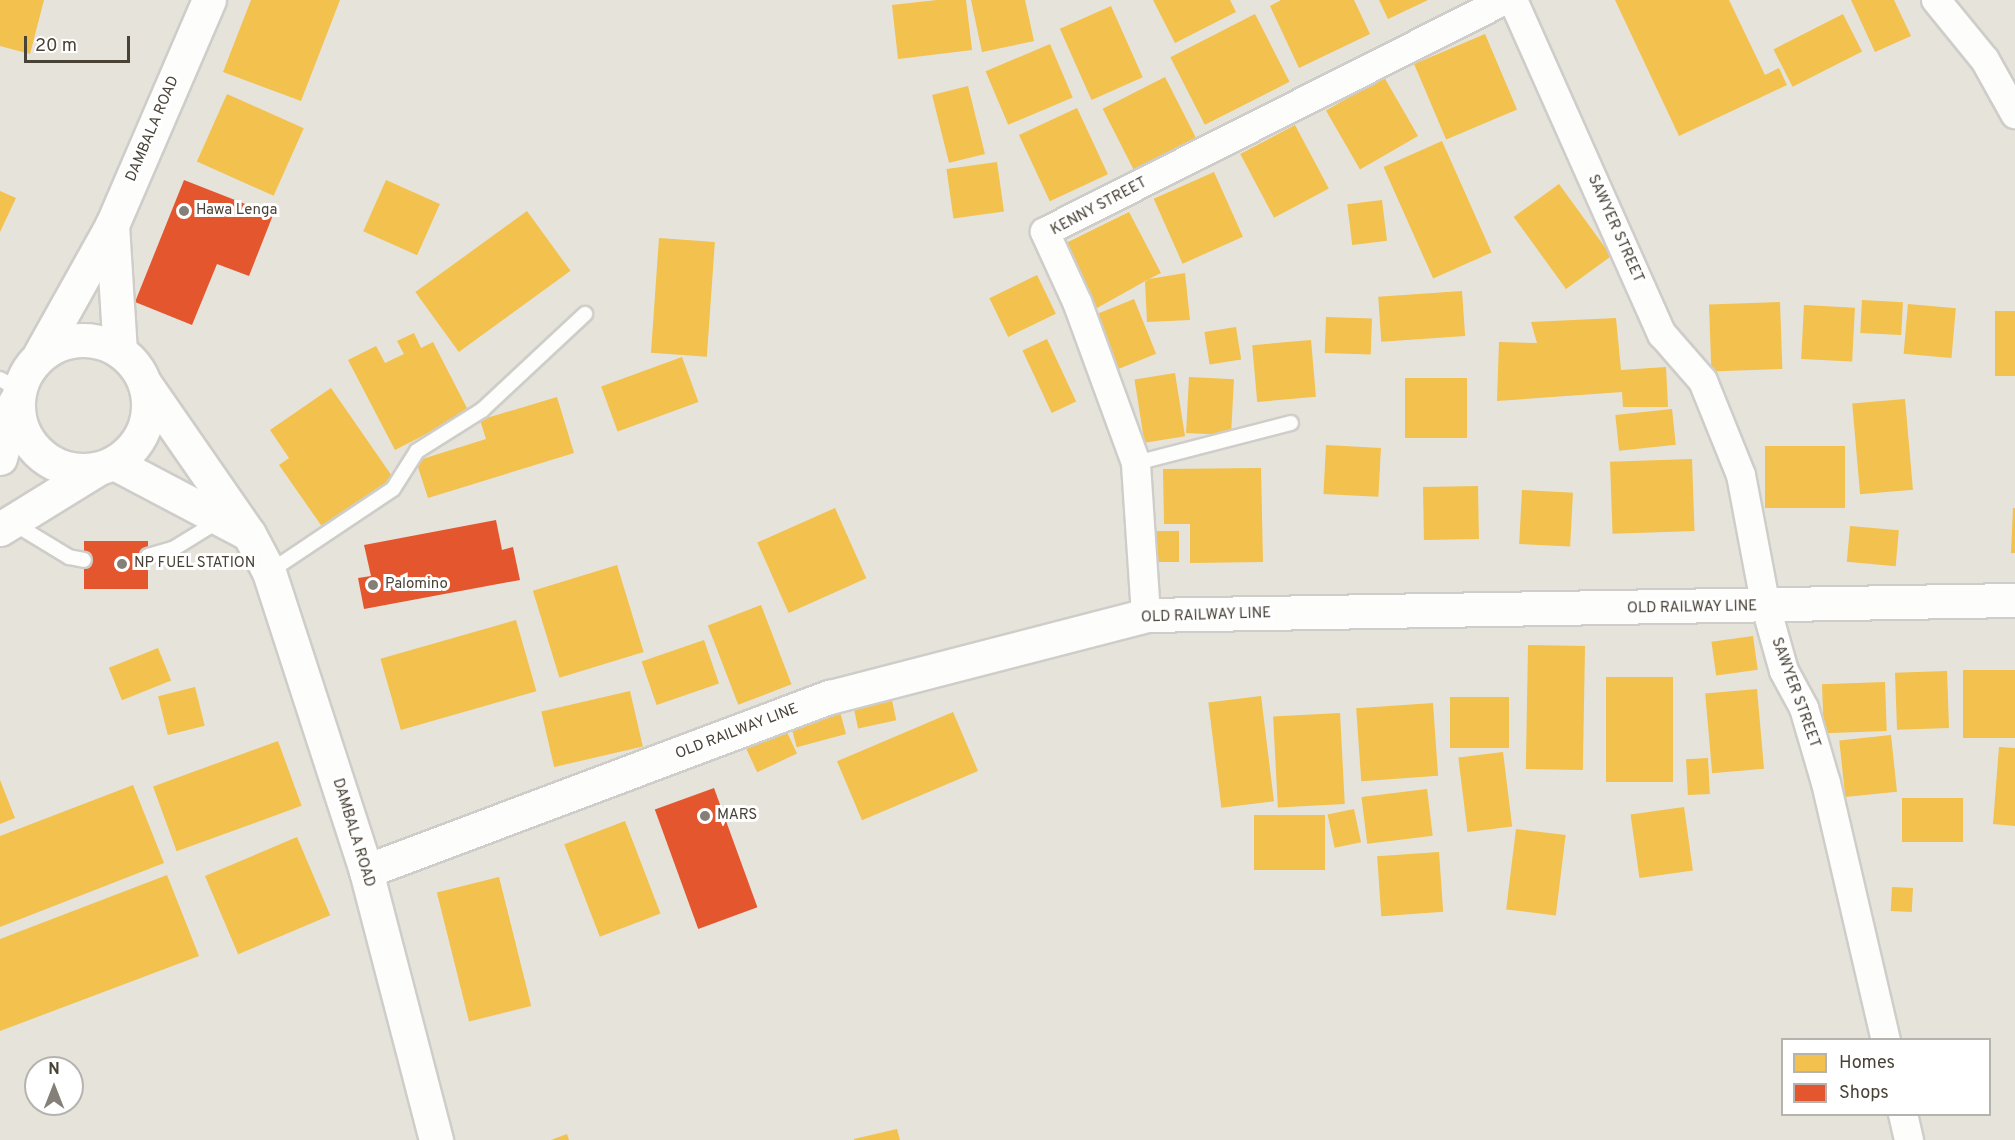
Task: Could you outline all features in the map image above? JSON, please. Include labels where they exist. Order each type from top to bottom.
[{"type":"street","name":"DAMBALA ROAD","points":[[40,354],[112,225],[209,0]]},
{"type":"street","name":"KENNY STREET","points":[[1146,615],[1136,463],[1077,302],[1045,232],[1505,0]]},
{"type":"street","name":"SAWYER STREET","points":[[1513,0],[1662,334],[1703,381],[1741,475],[1766,607],[1784,671],[1804,708],[1827,783],[1886,1038]]},
{"type":"street","points":[[1936,0],[1985,60],[2015,114]]},
{"type":"street","name":"DAMBALA ROAD","points":[[112,225],[120,351]]},
{"type":"street","points":[[0,458],[9,384],[40,354],[59,344],[79,340],[100,342],[120,351],[135,365],[145,384],[149,407],[144,429],[132,448],[106,466],[5,525]]},
{"type":"street","points":[[9,384],[22,433],[35,451],[53,464],[75,471],[106,466],[249,534]]},
{"type":"street","name":"DAMBALA ROAD","points":[[145,384],[249,534],[269,572],[366,871],[436,1140]]},
{"type":"street","name":"OLD RAILWAY LINE","points":[[366,871],[830,697],[1146,615],[1766,607],[2015,600]]},
{"type":"street","points":[[1903,1116],[1909,1140]]},
{"type":"lane","points":[[269,572],[393,489],[417,451],[482,410],[585,314]]},
{"type":"lane","points":[[1136,463],[1291,423]]},
{"type":"lane","points":[[148,556],[173,549],[221,519]]},
{"type":"lane","points":[[5,525],[69,557],[84,560]]},
{"type":"shaded area","points":[[0,0],[2015,0],[2015,1140],[0,1140]]},
{"type":"building: Homes","points":[[0,0],[44,0],[30,54],[0,46]]},
{"type":"building: Homes","points":[[251,0],[340,0],[301,101],[223,72]]},
{"type":"building: Homes","points":[[937,0],[966,0],[972,50],[898,59],[892,5]]},
{"type":"building: Homes","points":[[971,0],[1025,0],[1034,41],[982,52]]},
{"type":"building: Homes","points":[[1153,0],[1230,0],[1236,12],[1175,43]]},
{"type":"building: Homes","points":[[1281,0],[1354,0],[1370,34],[1299,68],[1270,6]]},
{"type":"building: Homes","points":[[1379,0],[1428,0],[1388,19]]},
{"type":"building: Homes","points":[[1615,0],[1729,0],[1765,75],[1779,68],[1787,85],[1679,136]]},
{"type":"building: Homes","points":[[1851,0],[1894,0],[1911,36],[1875,52]]},
{"type":"building: Homes","points":[[1111,6],[1143,77],[1092,100],[1060,29]]},
{"type":"building: Homes","points":[[1255,14],[1290,82],[1205,125],[1170,57]]},
{"type":"building: Homes","points":[[1843,14],[1862,51],[1793,87],[1774,49]]},
{"type":"building: Homes","points":[[1485,34],[1517,109],[1446,140],[1414,64]]},
{"type":"building: Homes","points":[[1050,44],[1073,97],[1008,125],[986,71]]},
{"type":"building: Homes","points":[[1165,77],[1196,138],[1134,170],[1103,109]]},
{"type":"building: Homes","points":[[1384,77],[1418,136],[1360,169],[1326,110]]},
{"type":"building: Homes","points":[[968,86],[985,154],[949,163],[932,95]]},
{"type":"building: Homes","points":[[227,94],[304,128],[274,196],[197,162]]},
{"type":"building: Homes","points":[[1077,108],[1108,174],[1050,201],[1019,135]]},
{"type":"building: Homes","points":[[1295,125],[1329,189],[1274,218],[1240,154]]},
{"type":"building: Homes","points":[[1442,141],[1492,252],[1433,278],[1384,167]]},
{"type":"building: Homes","points":[[997,162],[1004,212],[953,219],[946,169]]},
{"type":"building: Homes","points":[[1214,172],[1243,237],[1183,264],[1154,199]]},
{"type":"building: Homes","points":[[386,180],[440,204],[417,255],[363,231]]},
{"type":"building: Homes","points":[[1559,184],[1611,256],[1566,289],[1514,217]]},
{"type":"building: Homes","points":[[0,191],[16,198],[0,232]]},
{"type":"building: Homes","points":[[1382,200],[1387,241],[1352,245],[1347,204]]},
{"type":"building: Homes","points":[[527,211],[570,271],[459,352],[415,292]]},
{"type":"building: Homes","points":[[1129,212],[1161,273],[1097,308],[1064,244]]},
{"type":"building: Homes","points":[[659,238],[715,242],[707,357],[651,353]]},
{"type":"building: Homes","points":[[1185,273],[1190,320],[1147,322],[1145,282],[1149,279]]},
{"type":"building: Homes","points":[[1037,275],[1056,314],[1008,337],[989,298]]},
{"type":"building: Homes","points":[[1462,291],[1465,336],[1381,342],[1378,297]]},
{"type":"building: Homes","points":[[1134,299],[1156,354],[1113,371],[1091,316]]},
{"type":"building: Homes","points":[[1862,300],[1903,302],[1901,335],[1860,333]]},
{"type":"building: Homes","points":[[1780,302],[1782,369],[1711,371],[1709,304]]},
{"type":"building: Homes","points":[[1908,304],[1956,308],[1951,358],[1904,354]]},
{"type":"building: Homes","points":[[1804,305],[1855,308],[1852,362],[1801,359]]},
{"type":"building: Homes","points":[[1995,311],[2015,311],[2015,376],[1995,376]]},
{"type":"building: Homes","points":[[1326,317],[1372,319],[1371,355],[1325,353]]},
{"type":"building: Homes","points":[[1616,318],[1621,370],[1666,367],[1668,407],[1623,407],[1622,392],[1497,401],[1499,342],[1537,343],[1531,322]]},
{"type":"building: Homes","points":[[1236,327],[1241,360],[1210,365],[1204,332]]},
{"type":"building: Homes","points":[[414,333],[421,348],[433,342],[469,412],[395,450],[348,360],[376,346],[385,363],[404,354],[397,341]]},
{"type":"building: Homes","points":[[1047,339],[1076,402],[1052,413],[1023,350]]},
{"type":"building: Homes","points":[[1311,340],[1316,397],[1257,402],[1252,345]]},
{"type":"building: Homes","points":[[682,357],[698,402],[618,432],[601,386]]},
{"type":"building: Homes","points":[[1175,373],[1185,436],[1145,443],[1135,379]]},
{"type":"building: Homes","points":[[1189,377],[1234,379],[1231,435],[1186,433]]},
{"type":"building: Homes","points":[[1405,378],[1467,378],[1467,438],[1405,438]]},
{"type":"building: Homes","points":[[331,388],[394,479],[323,528],[279,465],[289,458],[270,430]]},
{"type":"building: Homes","points":[[557,397],[574,453],[428,498],[416,461],[486,439],[480,420]]},
{"type":"building: Homes","points":[[1905,399],[1913,490],[1860,494],[1852,404]]},
{"type":"building: Homes","points":[[1672,409],[1676,445],[1619,451],[1615,415]]},
{"type":"building: Homes","points":[[1326,445],[1381,448],[1378,497],[1323,494]]},
{"type":"building: Homes","points":[[1765,446],[1845,446],[1845,508],[1765,508]]},
{"type":"building: Homes","points":[[1692,459],[1695,531],[1613,534],[1610,462]]},
{"type":"building: Homes","points":[[1261,468],[1263,562],[1190,563],[1190,524],[1164,524],[1163,469]]},
{"type":"building: Homes","points":[[1478,486],[1479,539],[1424,540],[1423,487]]},
{"type":"building: Homes","points":[[1522,490],[1573,493],[1570,547],[1519,544]]},
{"type":"building: Homes","points":[[835,508],[866,578],[789,613],[757,543]]},
{"type":"building: Homes","points":[[2013,508],[2015,508],[2015,553],[2011,553]]},
{"type":"building: Homes","points":[[1850,526],[1899,530],[1896,566],[1847,562]]},
{"type":"building: Homes","points":[[1150,531],[1179,531],[1179,562],[1150,562]]},
{"type":"building: Homes","points":[[617,565],[644,652],[559,678],[533,591]]},
{"type":"building: Homes","points":[[761,605],[791,684],[738,705],[708,625]]},
{"type":"building: Homes","points":[[516,620],[536,691],[401,730],[380,659]]},
{"type":"building: Homes","points":[[1753,636],[1758,670],[1716,676],[1711,642]]},
{"type":"building: Homes","points":[[704,640],[719,683],[657,705],[642,661]]},
{"type":"building: Homes","points":[[1528,645],[1585,646],[1583,770],[1526,769]]},
{"type":"building: Homes","points":[[158,648],[171,680],[122,700],[109,668]]},
{"type":"building: Homes","points":[[1963,670],[2015,670],[2015,738],[1963,738]]},
{"type":"building: Homes","points":[[1947,671],[1949,728],[1897,730],[1895,673]]},
{"type":"building: Homes","points":[[1606,677],[1673,677],[1673,782],[1606,782]]},
{"type":"building: Homes","points":[[1885,682],[1887,731],[1824,733],[1822,684]]},
{"type":"building: Homes","points":[[195,687],[205,726],[168,735],[158,696]]},
{"type":"building: Homes","points":[[1757,689],[1764,769],[1712,773],[1705,694]]},
{"type":"building: Homes","points":[[630,691],[643,747],[554,767],[541,711]]},
{"type":"building: Homes","points":[[890,691],[896,720],[858,728],[852,699]]},
{"type":"building: Homes","points":[[1261,696],[1274,801],[1221,808],[1208,702]]},
{"type":"building: Homes","points":[[1450,697],[1509,697],[1509,748],[1450,748]]},
{"type":"building: Homes","points":[[1433,703],[1438,776],[1361,781],[1356,708]]},
{"type":"building: Homes","points":[[839,708],[846,734],[797,747],[790,721]]},
{"type":"building: Homes","points":[[953,712],[978,771],[862,820],[837,761]]},
{"type":"building: Homes","points":[[1340,713],[1345,804],[1278,807],[1273,717]]},
{"type":"building: Homes","points":[[786,730],[797,754],[757,772],[746,749]]},
{"type":"building: Homes","points":[[1891,735],[1897,792],[1845,797],[1839,740]]},
{"type":"building: Homes","points":[[278,741],[302,806],[177,851],[153,786]]},
{"type":"building: Homes","points":[[1999,747],[2015,748],[2015,826],[1993,824]]},
{"type":"building: Homes","points":[[1503,752],[1512,826],[1467,832],[1458,757]]},
{"type":"building: Homes","points":[[1708,758],[1710,794],[1688,795],[1686,759]]},
{"type":"building: Homes","points":[[0,780],[15,818],[0,824]]},
{"type":"building: Homes","points":[[133,785],[164,863],[0,927],[0,836]]},
{"type":"building: Homes","points":[[1427,789],[1433,836],[1367,844],[1361,797]]},
{"type":"building: Homes","points":[[1902,798],[1963,798],[1963,842],[1902,842]]},
{"type":"building: Homes","points":[[1684,807],[1693,870],[1639,878],[1631,815]]},
{"type":"building: Homes","points":[[1354,809],[1361,842],[1335,848],[1328,815]]},
{"type":"building: Homes","points":[[1254,815],[1325,815],[1325,870],[1254,870]]},
{"type":"building: Homes","points":[[625,821],[660,913],[600,937],[564,844]]},
{"type":"building: Homes","points":[[1516,829],[1566,835],[1556,915],[1506,909]]},
{"type":"building: Homes","points":[[297,837],[330,915],[238,954],[205,876]]},
{"type":"building: Homes","points":[[1439,852],[1443,912],[1381,916],[1377,856]]},
{"type":"building: Homes","points":[[167,875],[199,956],[0,1031],[0,939]]},
{"type":"building: Homes","points":[[499,877],[531,1006],[469,1022],[437,892]]},
{"type":"building: Homes","points":[[1892,887],[1913,888],[1912,912],[1891,911]]},
{"type":"building: Homes","points":[[897,1129],[900,1140],[854,1140],[854,1139]]},
{"type":"building: Homes","points":[[567,1134],[569,1140],[551,1140]]},
{"type":"building: Shops","points":[[184,180],[273,215],[249,276],[217,264],[192,325],[135,302]]},
{"type":"building: Shops","points":[[496,520],[502,550],[513,547],[520,580],[364,609],[358,578],[371,576],[364,545]]},
{"type":"building: Shops","points":[[84,541],[148,541],[148,589],[84,589]]},
{"type":"building: Shops","points":[[714,788],[757,907],[698,929],[655,810]]},
{"type":"place","name":"Hawa Lenga","points":[[184,211]]},
{"type":"place","name":"NP FUEL STATION","points":[[122,564]]},
{"type":"place","name":"Palomino","points":[[373,585]]},
{"type":"place","name":"MARS","points":[[705,816]]}]
